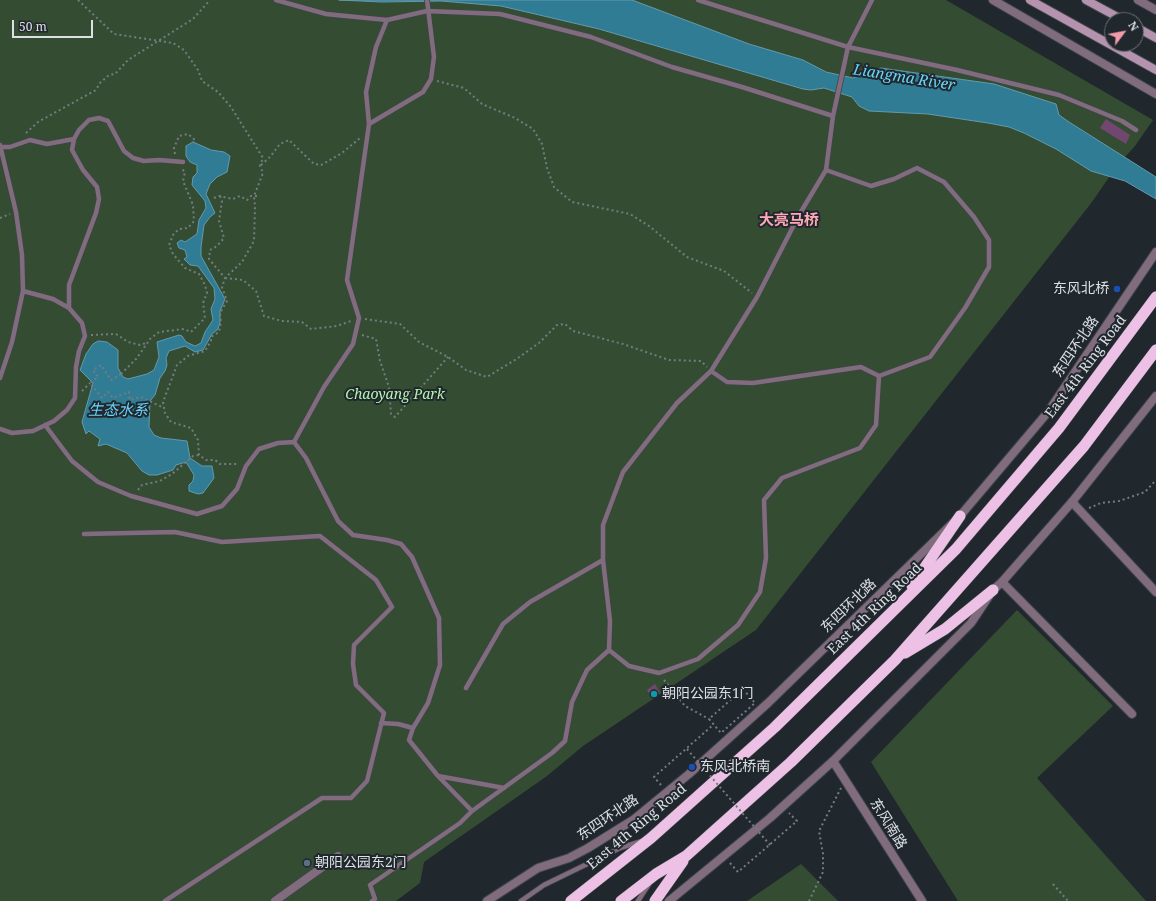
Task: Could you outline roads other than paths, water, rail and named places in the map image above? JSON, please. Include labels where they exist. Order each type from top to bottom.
[{"type":"highway","name":"East 4th Ring Road","points":[[571,901],[651,838],[775,727],[956,549],[1059,428],[1156,297]]},
{"type":"highway","points":[[621,901],[656,874],[686,856],[791,762],[894,660],[1084,446],[1156,350]]},
{"type":"highway","points":[[896,609],[960,516]]},
{"type":"highway","points":[[894,660],[945,629],[993,590]]},
{"type":"highway","points":[[655,901],[686,856]]},
{"type":"main road","points":[[1030,0],[1156,70]]},
{"type":"main road","points":[[1086,0],[1108,12]]},
{"type":"main road","points":[[1144,31],[1156,38]]},
{"type":"street","points":[[993,0],[1156,94]]},
{"type":"street","points":[[1138,0],[1156,10]]},
{"type":"street","name":"东四环北路","points":[[487,901],[538,868],[568,858],[588,848],[632,820],[688,774],[768,703],[960,516],[1048,412],[1156,252]]},
{"type":"street","points":[[669,901],[770,818],[833,761],[971,623],[993,590],[1002,582],[1072,502],[1156,396]]},
{"type":"street","points":[[1072,502],[1156,592]]},
{"type":"street","points":[[1002,582],[1132,714]]},
{"type":"street","name":"东风南路","points":[[833,761],[922,901]]},
{"type":"street","points":[[275,901],[338,856]]},
{"type":"lane","points":[[276,0],[326,14],[387,20],[427,11],[500,14],[591,37],[672,67],[742,87],[833,116]]},
{"type":"lane","points":[[369,124],[423,92],[431,79],[434,57],[427,11],[427,0]]},
{"type":"lane","points":[[698,0],[848,47],[957,70],[1059,95],[1122,121],[1136,130]]},
{"type":"lane","points":[[872,0],[848,47],[833,116],[826,170],[799,215],[757,297],[711,371],[677,403],[623,472],[603,525],[603,560],[610,621],[610,650],[628,666],[659,673],[698,659],[738,625],[760,592],[766,558],[764,500],[782,478],[860,448],[876,425],[879,376]]},
{"type":"lane","points":[[294,442],[324,387],[353,344],[359,318],[347,280],[369,124],[366,92],[376,47],[387,20]]},
{"type":"lane","points":[[69,308],[69,285],[96,213],[99,199],[97,187],[83,170],[72,150],[74,139],[79,130],[89,120],[99,118],[108,121],[124,151],[133,158],[144,161],[159,160],[183,162]]},
{"type":"lane","points":[[0,378],[12,342],[23,290],[22,255],[16,212],[0,147],[10,147],[30,140],[47,144],[74,139]]},
{"type":"lane","points":[[711,371],[728,382],[753,383],[861,367],[879,376],[930,357],[965,308],[988,267],[989,240],[974,216],[944,182],[917,168],[894,179],[871,186],[826,170]]},
{"type":"lane","points":[[0,429],[12,433],[33,431],[54,421],[67,410],[75,398],[76,367],[79,351],[85,336],[82,323],[69,308],[53,299],[23,290]]},
{"type":"lane","points":[[45,425],[72,461],[98,482],[131,496],[197,514],[222,506],[237,489],[246,466],[259,449],[278,443],[294,442]]},
{"type":"lane","points":[[294,442],[306,458],[338,521],[353,535],[387,540],[401,544],[412,557],[440,618],[440,665],[428,704],[413,728],[409,740],[438,776],[472,811]]},
{"type":"lane","points":[[84,534],[175,532],[222,542],[320,536],[376,580],[392,607],[354,645],[353,664],[356,686],[384,713],[367,781],[351,798],[322,798],[166,901]]},
{"type":"lane","points":[[466,688],[503,624],[530,602],[603,560]]},
{"type":"lane","points":[[372,901],[375,899],[370,885],[460,823],[472,811],[552,753],[565,741],[572,702],[587,670],[610,650]]},
{"type":"lane","points":[[381,723],[398,724],[413,728]]},
{"type":"lane","points":[[438,776],[504,788]]},
{"type":"lane","points":[[521,901],[544,885],[614,851],[651,838]]},
{"type":"lane","points":[[638,901],[656,874]]},
{"type":"water","name":"Liangma River","points":[[339,0],[632,0],[749,44],[803,60],[826,72],[853,78],[881,68],[994,84],[1056,104],[1059,115],[1156,177],[1156,199],[1125,181],[1091,171],[1056,149],[1009,127],[928,114],[869,111],[859,106],[852,97],[824,88],[811,90],[803,89],[599,29],[501,6],[441,1],[382,2]]},
{"type":"water","name":"生态水系","points":[[193,142],[211,150],[224,152],[230,156],[227,172],[217,177],[210,184],[206,194],[215,213],[204,225],[201,247],[201,256],[225,299],[220,311],[220,322],[218,329],[212,334],[203,350],[195,352],[185,346],[169,351],[166,358],[167,365],[165,371],[160,378],[155,395],[150,401],[149,427],[154,435],[161,438],[187,441],[190,458],[202,466],[212,466],[214,478],[203,493],[198,494],[189,491],[189,485],[193,481],[194,475],[186,462],[176,465],[173,470],[157,475],[149,475],[142,471],[127,453],[106,444],[98,446],[100,439],[89,431],[86,434],[82,422],[93,383],[80,370],[86,354],[93,344],[98,341],[107,342],[118,350],[118,368],[123,377],[128,379],[147,374],[154,370],[159,357],[157,342],[179,335],[182,336],[186,342],[195,346],[201,343],[205,332],[213,320],[211,309],[215,299],[214,288],[198,266],[190,265],[184,259],[187,257],[185,250],[179,248],[177,243],[181,240],[185,242],[197,234],[199,220],[206,208],[205,201],[192,185],[193,177],[197,173],[197,165],[190,162],[186,156],[186,146]]},
{"type":"place","name":"东风北桥","points":[[1117,289]]},
{"type":"place","name":"朝阳公园东1门","points":[[654,694]]},
{"type":"place","name":"东风北桥南","points":[[692,767]]},
{"type":"place","name":"朝阳公园东2门","points":[[307,863]]},
{"type":"district","name":"大亮马桥","points":[[789,221]]},
{"type":"park label","name":"Chaoyang Park","points":[[395,395]]}]
